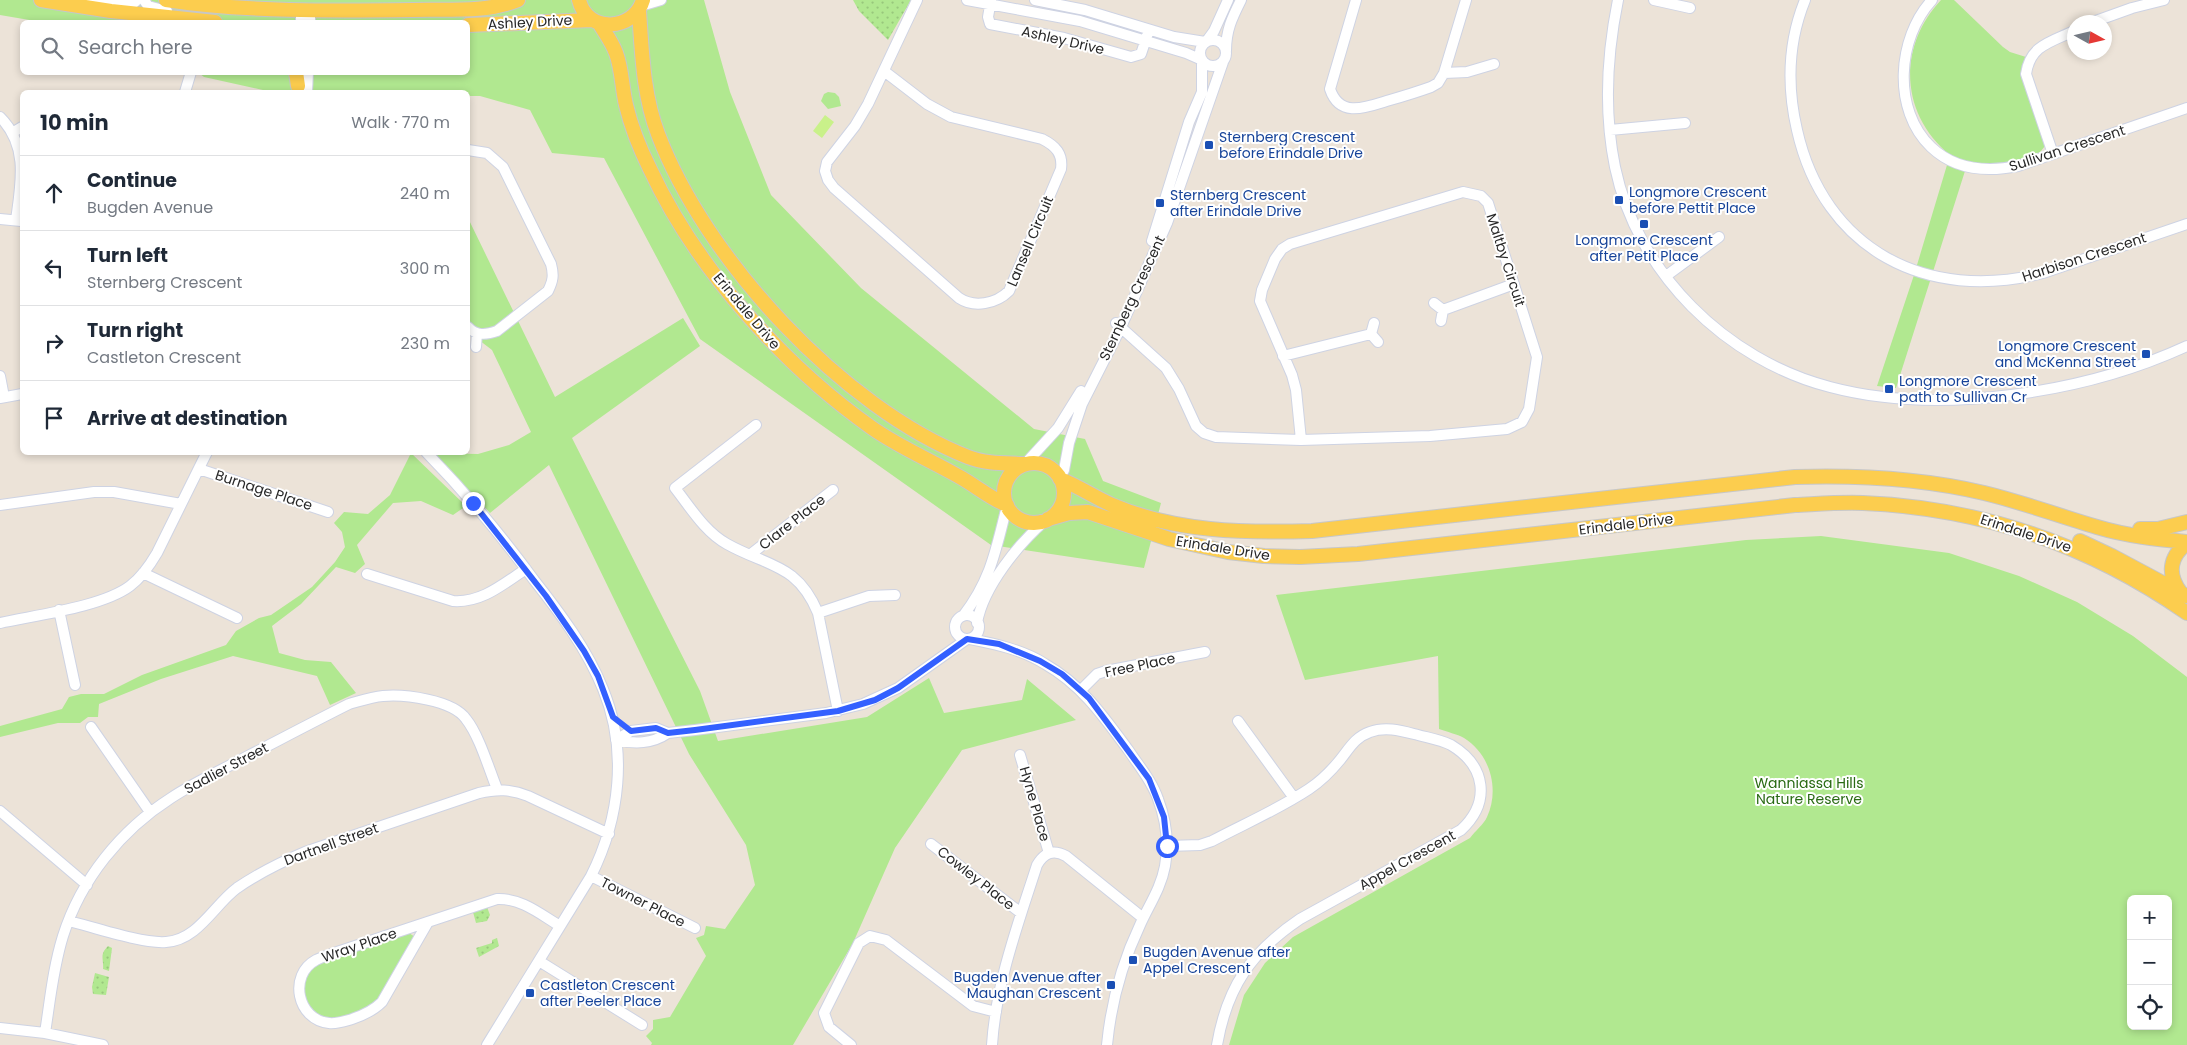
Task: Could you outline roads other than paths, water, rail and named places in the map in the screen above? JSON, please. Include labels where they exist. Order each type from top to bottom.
[{"type":"main road","points":[[42,0],[111,11],[198,20]]},
{"type":"main road","name":"Ashley Drive","points":[[171,0],[306,16],[363,11],[490,7],[518,0]]},
{"type":"main road","name":"Erindale Drive","points":[[579,0],[585,13],[595,22],[616,53],[626,106],[650,169],[676,216],[704,260],[748,317],[811,380],[873,429],[958,475],[1007,506]]},
{"type":"main road","name":"Ashley Drive","points":[[470,25],[595,22],[611,25],[620,24],[628,20],[641,6]]},
{"type":"main road","name":"Erindale Drive","points":[[641,6],[645,78],[658,133],[669,159],[702,218],[758,296],[823,362],[876,405],[904,423],[970,458],[987,462],[1025,464]]},
{"type":"main road","points":[[1036,463],[1047,466],[1060,478],[1064,490],[1062,501],[1057,511],[1047,519],[1033,522],[1021,519],[1007,506],[1004,494],[1008,478],[1015,470],[1025,464],[1036,463]]},
{"type":"main road","name":"Erindale Drive","points":[[1060,478],[1112,505],[1143,515],[1178,524],[1239,532],[1312,531],[1756,481],[1834,476],[1876,477],[1933,483],[1986,493],[2098,527],[2136,536],[2187,542]]},
{"type":"main road","points":[[1795,505],[1860,498],[1907,500],[1983,510],[2022,521],[2076,540],[2112,556],[2184,594]]},
{"type":"main road","name":"Erindale Drive","points":[[1047,519],[1069,513],[1088,512],[1169,539],[1199,546],[1264,556],[1310,557],[1358,554],[1795,505],[1861,503],[1906,506],[1984,519],[2047,538],[2077,550],[2119,571],[2187,613]]},
{"type":"main road","points":[[2065,517],[2094,519],[2123,527],[2146,530],[2187,522]]},
{"type":"main road","points":[[2184,594],[2174,584],[2171,573],[2172,561],[2187,542]]},
{"type":"street","points":[[77,0],[134,3],[138,0]]},
{"type":"street","points":[[144,0],[148,6],[156,10],[208,16],[214,20]]},
{"type":"street","points":[[641,6],[661,0]]},
{"type":"street","name":"Lansell Circuit","points":[[884,71],[942,114],[966,122],[1042,139],[1051,143],[1061,157],[1061,169],[1009,291],[996,301],[971,304],[959,298],[834,188],[828,180],[825,171],[829,157],[855,126],[868,104],[917,0]]},
{"type":"street","name":"Ashley Drive","points":[[967,0],[991,2],[1148,35],[1206,42]]},
{"type":"street","name":"Ashley Drive","points":[[1035,0],[1085,10],[1148,35],[1202,60]]},
{"type":"street","points":[[1228,0],[1214,31],[1201,48],[1202,60],[1212,66],[1223,62],[1230,20],[1241,0]]},
{"type":"street","points":[[1356,0],[1330,82],[1335,105],[1363,109],[1438,83],[1444,73],[1466,0]]},
{"type":"street","points":[[1618,0],[1611,47],[1609,83],[1610,130],[1616,168],[1627,205],[1643,241],[1684,299],[1716,330],[1741,348],[1768,364],[1828,387],[1876,396],[1942,399],[2029,392],[2072,384],[2109,375],[2187,346]]},
{"type":"street","points":[[1654,0],[1690,8]]},
{"type":"street","name":"Harbison Crescent","points":[[1805,0],[1793,41],[1790,70],[1792,106],[1800,142],[1810,170],[1827,203],[1840,221],[1857,237],[1887,258],[1933,276],[1957,280],[1995,282],[2020,279],[2043,273],[2187,224]]},
{"type":"street","name":"Sullivan Crescent","points":[[1932,0],[1910,35],[1905,53],[1903,72],[1907,100],[1920,135],[1930,147],[1951,161],[1967,167],[1984,169],[2018,166],[2187,108]]},
{"type":"street","points":[[2112,15],[2164,0]]},
{"type":"street","name":"Ashley Drive","points":[[991,2],[988,18],[990,24],[1064,38],[1131,57],[1141,54],[1148,35]]},
{"type":"street","points":[[2053,154],[2026,74],[2028,60],[2033,53],[2067,34]]},
{"type":"street","points":[[1206,42],[1218,41],[1226,50]]},
{"type":"street","name":"Sternberg Crescent","points":[[1149,256],[1189,122],[1202,92],[1202,60]]},
{"type":"street","name":"Sternberg Crescent","points":[[1060,478],[1064,470],[1069,443],[1082,404],[1177,198],[1223,62]]},
{"type":"street","points":[[1444,73],[1466,72],[1494,64]]},
{"type":"street","points":[[186,90],[190,75]]},
{"type":"street","points":[[0,117],[12,133],[20,153]]},
{"type":"street","points":[[1610,130],[1685,123]]},
{"type":"street","points":[[12,133],[20,128]]},
{"type":"street","points":[[470,150],[488,153],[503,166],[554,273],[553,283],[548,291],[497,331],[488,334],[477,334],[470,329]]},
{"type":"street","name":"Maltby Circuit","points":[[1118,325],[1166,368],[1179,389],[1196,426],[1204,433],[1216,437],[1301,440],[1430,436],[1507,429],[1519,424],[1527,416],[1537,357],[1488,203],[1481,196],[1470,192],[1463,192],[1290,244],[1282,249],[1275,259],[1260,298],[1262,309],[1296,390],[1301,440]]},
{"type":"street","points":[[0,219],[19,220],[20,204]]},
{"type":"street","points":[[1666,276],[1719,237]]},
{"type":"street","points":[[1443,310],[1514,284]]},
{"type":"street","points":[[1434,303],[1443,310]]},
{"type":"street","points":[[1441,321],[1443,310]]},
{"type":"street","points":[[1371,334],[1374,323]]},
{"type":"street","name":"Sternberg Crescent","points":[[1025,464],[1067,415],[1118,325]]},
{"type":"street","points":[[476,347],[477,334]]},
{"type":"street","points":[[1283,356],[1371,334]]},
{"type":"street","points":[[1371,334],[1378,342]]},
{"type":"street","points":[[0,376],[2,397],[20,394]]},
{"type":"street","points":[[756,425],[675,488],[712,534],[727,544],[774,564],[789,573],[803,586],[812,598],[818,613],[838,711]]},
{"type":"street","points":[[0,623],[110,597],[132,584],[143,573],[157,553],[206,455]]},
{"type":"street","points":[[429,455],[454,482],[526,569],[584,651],[604,689],[613,717],[616,740],[618,765],[617,801],[609,834],[591,876],[487,1045]]},
{"type":"street","name":"Burnage Place","points":[[199,469],[328,512]]},
{"type":"street","name":"Clare Place","points":[[751,554],[833,490]]},
{"type":"street","points":[[0,505],[104,492],[124,493],[182,504]]},
{"type":"street","points":[[944,656],[952,645],[956,622],[974,602],[990,572],[998,547],[1007,506]]},
{"type":"street","points":[[616,740],[631,731],[656,728],[668,733],[700,730],[838,711],[875,700],[898,688],[978,632],[982,603],[993,584],[1026,538],[1047,519]]},
{"type":"street","points":[[367,574],[453,602],[465,602],[482,597],[526,569]]},
{"type":"street","points":[[143,573],[237,618]]},
{"type":"street","points":[[818,613],[869,596],[895,596]]},
{"type":"street","points":[[59,610],[76,685]]},
{"type":"street","points":[[963,616],[973,617],[989,638],[1045,663],[1081,690],[1097,707],[1149,779],[1164,817],[1167,846],[1165,866],[1159,886],[1127,957],[1117,988],[1107,1045]]},
{"type":"street","points":[[955,631],[960,637],[999,644]]},
{"type":"street","name":"Free Place","points":[[1081,690],[1097,674],[1106,671],[1204,652]]},
{"type":"street","name":"Sadlier Street","points":[[45,1033],[55,966],[69,920],[87,885],[107,855],[123,837],[150,812],[194,784],[342,708],[366,699],[384,696],[420,699],[446,705],[463,715],[471,727],[497,789]]},
{"type":"street","points":[[613,717],[631,731]]},
{"type":"street","points":[[1238,721],[1294,798]]},
{"type":"street","points":[[91,727],[150,812]]},
{"type":"street","name":"Appel Crescent","points":[[1167,846],[1200,845],[1212,841],[1294,798],[1326,775],[1358,738],[1369,732],[1388,729],[1401,730],[1452,746],[1473,765],[1481,784],[1481,797],[1478,809],[1462,830],[1300,919],[1263,947],[1248,964],[1232,993],[1217,1045]]},
{"type":"street","points":[[616,740],[633,744],[658,740],[668,733]]},
{"type":"street","points":[[618,765],[622,756],[633,744]]},
{"type":"street","name":"Hyne Place","points":[[1020,755],[1049,852]]},
{"type":"street","name":"Dartnell Street","points":[[69,920],[152,941],[177,940],[192,933],[216,906],[235,890],[280,862],[461,799],[497,789],[516,791],[609,834]]},
{"type":"street","points":[[0,810],[87,885]]},
{"type":"street","name":"Cowley Place","points":[[931,844],[1021,913]]},
{"type":"street","points":[[992,1045],[996,1012],[1009,953],[1041,857],[1049,852],[1059,852],[1066,856],[1143,918]]},
{"type":"street","name":"Towner Place","points":[[591,876],[695,928]]},
{"type":"street","name":"Wray Place","points":[[428,922],[382,1002],[371,1012],[342,1022],[328,1023],[317,1019],[307,1012],[301,1000],[299,983],[303,974],[316,960],[428,922],[496,899],[510,899],[524,904],[560,926]]},
{"type":"street","points":[[851,1045],[828,1027],[824,1013],[859,943],[870,936],[886,940],[973,1006],[996,1012]]},
{"type":"street","points":[[539,961],[642,1024]]},
{"type":"street","points":[[0,1028],[45,1033],[102,1045]]},
{"type":"place","name":"Sternberg Crescent before Erindale Drive","points":[[1209,145]]},
{"type":"place","name":"Longmore Crescent before Pettit Place","points":[[1619,200]]},
{"type":"place","name":"Sternberg Crescent after Erindale Drive","points":[[1160,203]]},
{"type":"place","name":"Longmore Crescent after Petit Place","points":[[1644,224]]},
{"type":"place","name":"Longmore Crescent and McKenna Street","points":[[2146,354]]},
{"type":"place","name":"Longmore Crescent path to Sullivan Cr","points":[[1889,389]]},
{"type":"place","name":"Bugden Avenue after Appel Crescent","points":[[1133,960]]},
{"type":"place","name":"Bugden Avenue after Maughan Crescent","points":[[1111,985]]},
{"type":"place","name":"Castleton Crescent after Peeler Place","points":[[530,993]]},
{"type":"park label","name":"Wanniassa Hills Nature Reserve","points":[[1809,792]]}]
